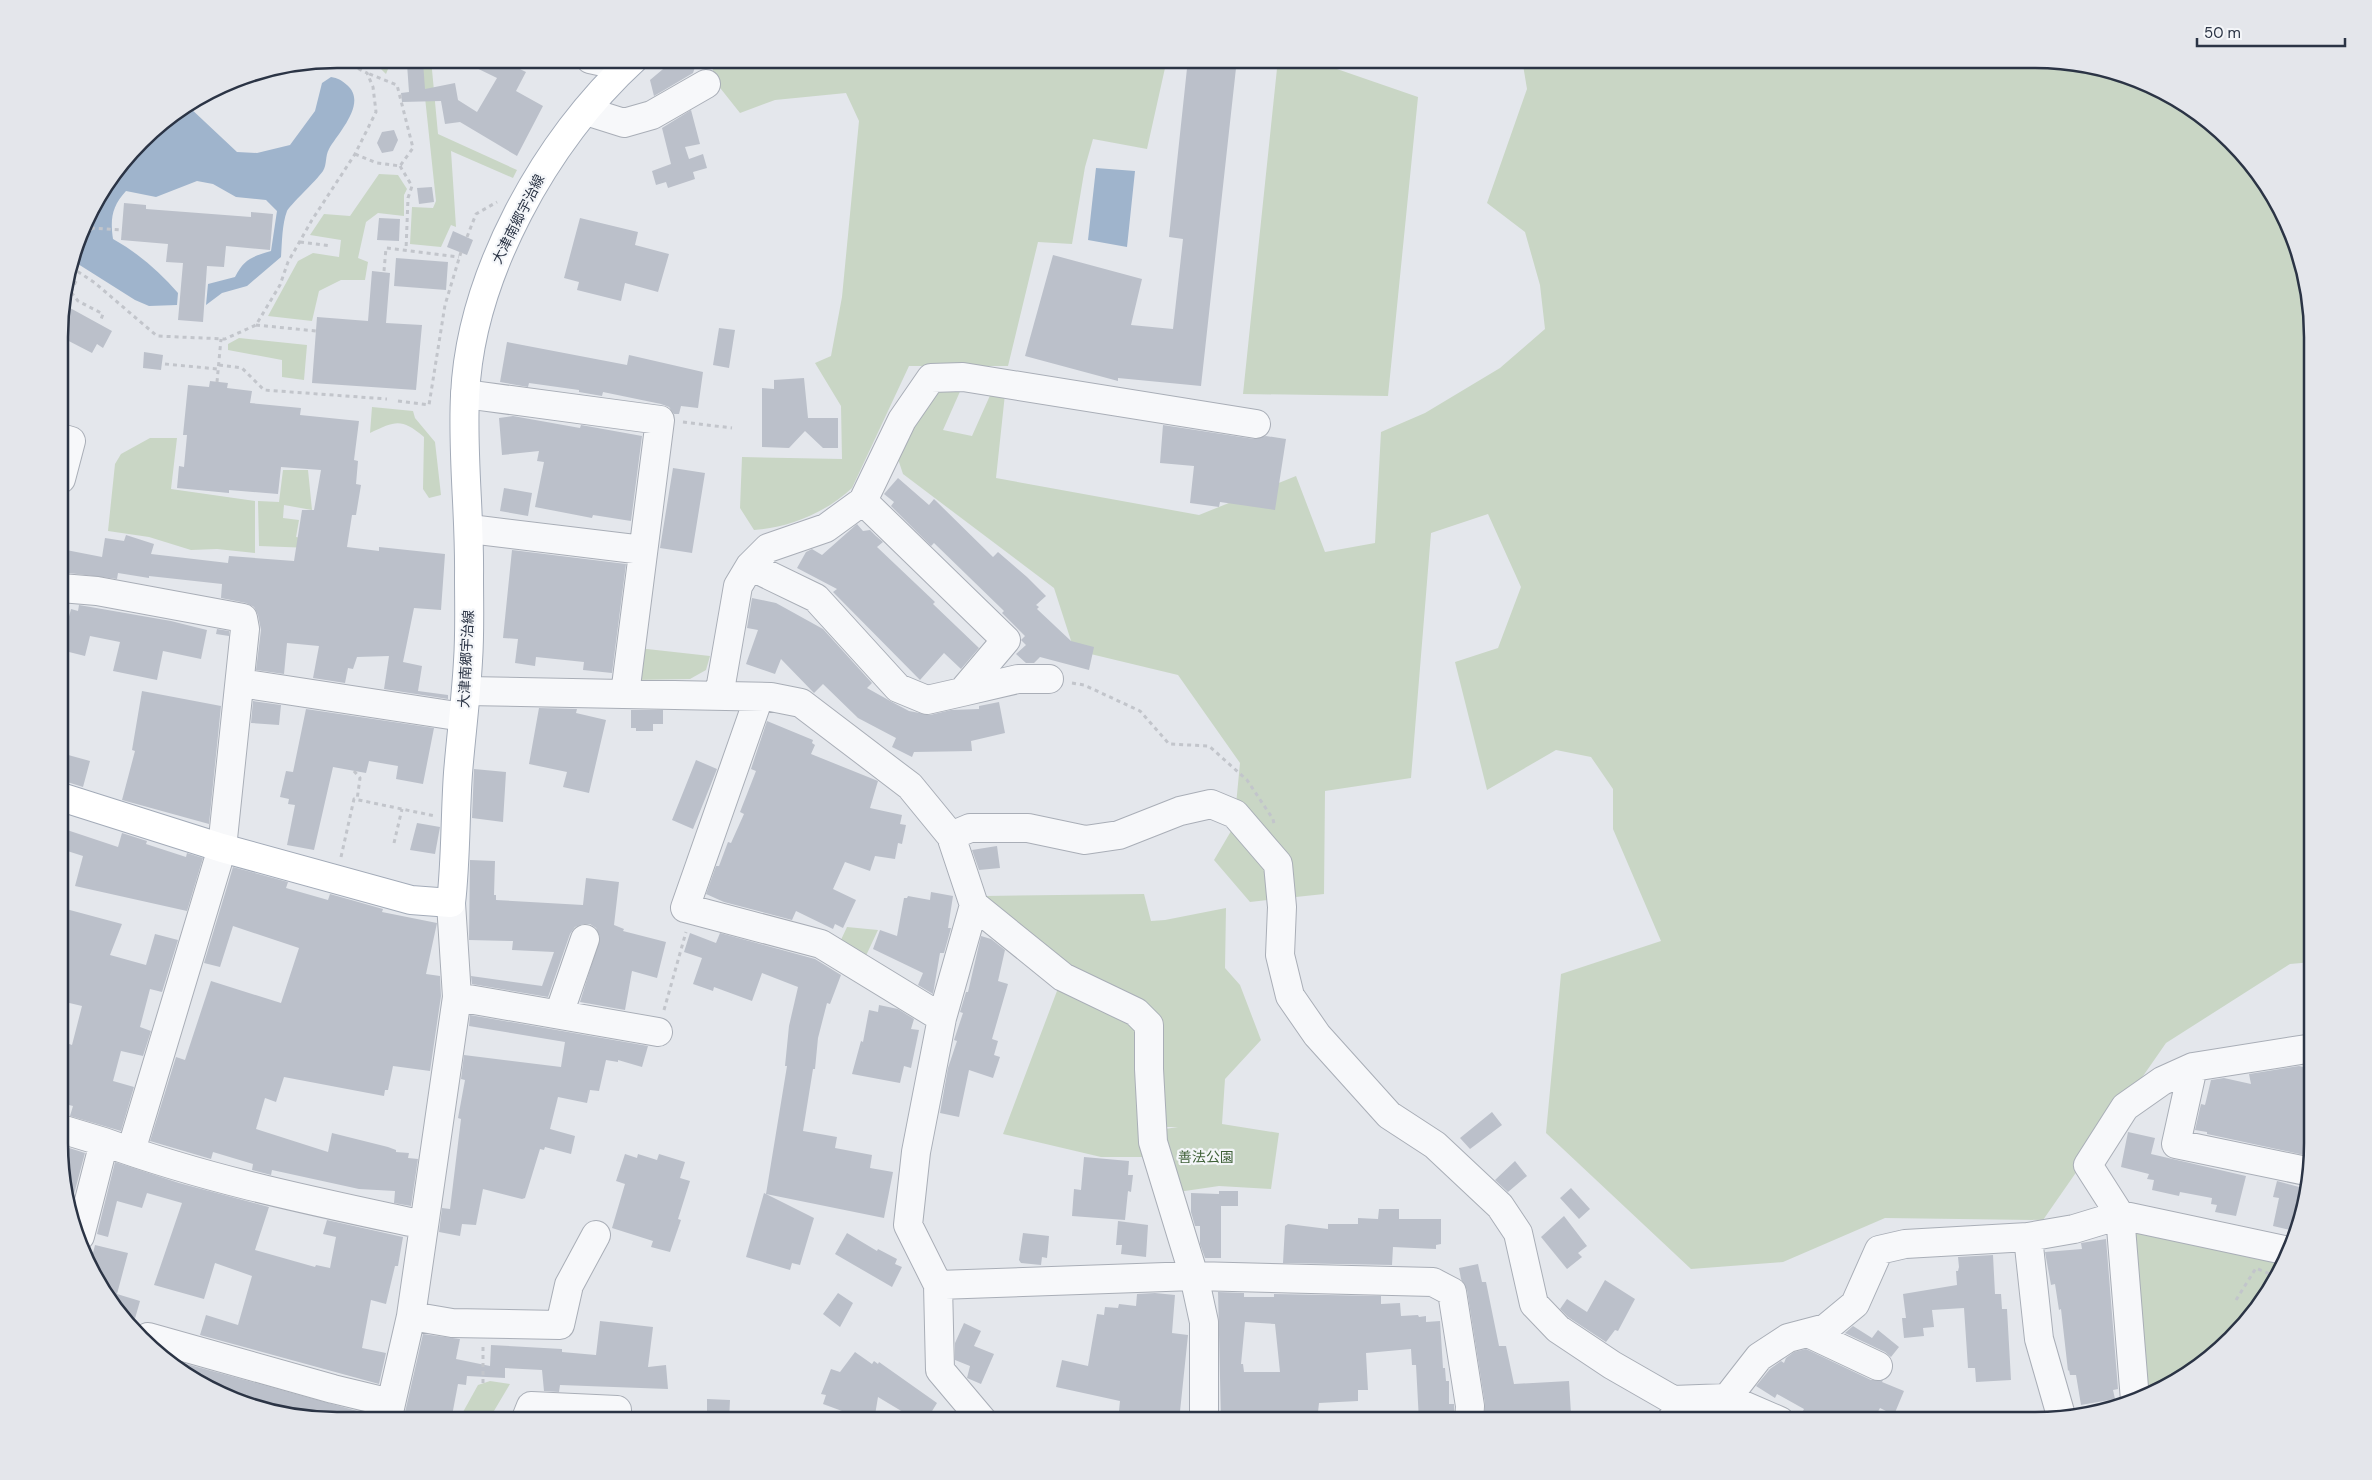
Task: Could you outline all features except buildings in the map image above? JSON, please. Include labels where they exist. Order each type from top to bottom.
[{"type":"main road","name":"大津南郷宇治線","points":[[451,903],[464,704],[470,529],[464,442],[465,394],[475,326],[497,254],[522,206],[559,146],[586,111],[624,68]]},
{"type":"main road","points":[[68,798],[222,848],[411,900],[451,903]]},
{"type":"street","points":[[586,111],[624,123],[652,115],[706,84]]},
{"type":"street","points":[[719,696],[738,586],[750,566],[768,548],[826,528],[863,502],[902,420],[930,378],[963,377],[1256,424]]},
{"type":"street","points":[[465,394],[660,420],[625,694]]},
{"type":"street","points":[[68,440],[71,441],[68,452]]},
{"type":"street","points":[[863,502],[1006,640],[962,692]]},
{"type":"street","points":[[470,529],[643,550]]},
{"type":"street","points":[[750,566],[816,598],[898,688],[927,700],[1018,679],[1049,679]]},
{"type":"street","points":[[68,588],[97,590],[243,618],[245,629],[222,848],[131,1152]]},
{"type":"street","points":[[240,683],[464,704],[625,694],[759,697],[801,703],[910,786],[951,836],[974,904],[1063,977],[1136,1012],[1149,1025],[1149,1069],[1153,1142],[1194,1276],[1204,1322],[1204,1412]]},
{"type":"street","points":[[759,697],[685,908],[821,944],[942,1018]]},
{"type":"street","points":[[951,836],[970,828],[1028,828],[1085,840],[1119,835],[1180,811],[1212,804],[1235,814],[1278,864],[1282,907],[1280,955],[1290,996],[1318,1035],[1389,1115],[1435,1145],[1500,1206],[1518,1232],[1534,1304],[1558,1329],[1612,1365],[1673,1400],[1727,1398],[1759,1412]]},
{"type":"street","points":[[150,1338],[333,1389],[389,1412],[411,1316],[456,997],[451,903]]},
{"type":"street","points":[[974,904],[942,1018],[916,1152],[908,1225],[938,1285],[940,1370],[975,1412]]},
{"type":"street","points":[[559,1014],[585,939]]},
{"type":"street","points":[[456,997],[658,1032]]},
{"type":"street","points":[[2134,1393],[2120,1215],[2088,1165],[2126,1107],[2162,1081],[2193,1067],[2304,1049]]},
{"type":"street","points":[[2193,1067],[2176,1144],[2303,1170]]},
{"type":"street","points":[[68,1132],[131,1152],[281,1194],[424,1225]]},
{"type":"street","points":[[82,1229],[104,1142]]},
{"type":"street","points":[[1706,1412],[1727,1398],[1759,1357],[1788,1338],[1826,1328],[1855,1304],[1879,1250],[1905,1244],[2028,1237],[2074,1229],[2120,1215],[2282,1250]]},
{"type":"street","points":[[411,1316],[452,1324],[560,1325],[569,1285],[596,1235]]},
{"type":"street","points":[[2028,1237],[2039,1339],[2060,1411]]},
{"type":"street","points":[[938,1285],[1194,1276],[1432,1282],[1452,1292],[1470,1412]]},
{"type":"street","points":[[1808,1333],[1878,1366]]},
{"type":"street","points":[[528,1412],[531,1406],[617,1410],[617,1412]]},
{"type":"path","points":[[357,68],[397,85],[413,148],[400,166]]},
{"type":"path","points":[[256,325],[280,285],[288,262],[355,154],[376,112],[374,87],[367,73]]},
{"type":"path","points":[[355,154],[376,163],[400,166]]},
{"type":"path","points":[[400,166],[412,186],[408,198],[406,250]]},
{"type":"path","points":[[467,237],[476,214],[501,199],[522,206]]},
{"type":"path","points":[[91,227],[120,230]]},
{"type":"path","points":[[300,242],[331,246]]},
{"type":"path","points":[[384,271],[386,248],[460,254],[444,305],[429,405],[398,401]]},
{"type":"path","points":[[76,271],[157,336],[225,339],[256,325],[316,331]]},
{"type":"path","points":[[72,290],[76,281]]},
{"type":"path","points":[[71,293],[78,301],[103,314],[100,322]]},
{"type":"path","points":[[217,382],[221,339]]},
{"type":"path","points":[[165,364],[242,368],[264,390],[387,399]]},
{"type":"path","points":[[660,420],[732,428]]},
{"type":"path","points":[[1049,679],[1084,685],[1140,711],[1169,744],[1209,746],[1247,780],[1273,819],[1274,828]]},
{"type":"path","points":[[342,850],[360,778],[354,771]]},
{"type":"path","points":[[356,800],[457,821]]},
{"type":"path","points":[[394,843],[402,809]]},
{"type":"path","points":[[658,1032],[692,910]]},
{"type":"path","points":[[2236,1300],[2256,1268],[2270,1274]]},
{"type":"path","points":[[483,1324],[483,1384]]},
{"type":"green space","points":[[380,68],[388,68],[386,74]]},
{"type":"green space","points":[[410,68],[432,68],[438,134],[517,170],[513,178],[451,151],[456,227],[451,225],[441,247],[410,244],[412,207],[433,208],[436,201],[424,88]]},
{"type":"green space","points":[[713,68],[1165,68],[1147,149],[1093,139],[1085,167],[1072,244],[1038,242],[1008,366],[909,366],[852,488],[842,497],[819,511],[793,522],[767,529],[754,530],[740,508],[742,457],[842,459],[841,406],[815,363],[831,356],[842,297],[859,121],[846,93],[775,100],[740,113],[713,79]]},
{"type":"green space","points":[[1277,68],[1334,68],[1418,97],[1388,396],[1243,394]]},
{"type":"green space","points":[[1524,68],[2053,68],[2071,70],[2105,77],[2138,88],[2170,104],[2199,123],[2238,159],[2259,187],[2277,218],[2295,267],[2304,319],[2304,963],[2290,964],[2166,1043],[2043,1220],[1885,1218],[1783,1262],[1691,1269],[1546,1133],[1561,974],[1661,941],[1613,829],[1613,789],[1591,757],[1556,750],[1487,790],[1455,662],[1498,648],[1521,587],[1488,514],[1431,533],[1411,778],[1325,791],[1324,894],[1250,902],[1214,860],[1234,826],[1240,763],[1178,675],[1074,650],[1054,588],[903,474],[896,453],[935,388],[962,387],[943,430],[972,436],[992,391],[1005,394],[996,478],[1199,515],[1296,476],[1325,552],[1375,543],[1381,432],[1425,413],[1500,368],[1545,329],[1540,285],[1525,232],[1487,203],[1527,89]]},
{"type":"green space","points":[[379,174],[398,175],[407,189],[404,195],[404,216],[378,213],[366,222],[358,258],[368,262],[365,280],[341,280],[319,291],[312,321],[268,316],[298,261],[313,253],[339,257],[341,240],[310,235],[324,214],[350,216]]},
{"type":"green space","points":[[239,338],[307,345],[304,380],[282,377],[282,360],[228,350],[228,344]]},
{"type":"green space","points":[[372,407],[413,411],[415,418],[435,442],[441,495],[429,498],[423,489],[424,437],[410,427],[398,423],[370,433]]},
{"type":"green space","points":[[150,438],[177,438],[171,489],[255,501],[255,553],[217,549],[191,550],[149,537],[108,531],[115,464],[121,454]]},
{"type":"green space","points":[[283,470],[308,470],[312,510],[284,505],[283,518],[299,520],[296,537],[314,540],[311,548],[259,546],[258,501],[279,502]]},
{"type":"green space","points":[[638,648],[710,656],[706,670],[690,679],[635,680]]},
{"type":"green space","name":"善法公園","points":[[1144,894],[1151,921],[1226,908],[1225,968],[1240,985],[1261,1040],[1225,1079],[1222,1124],[1279,1133],[1271,1189],[1219,1186],[1178,1192],[1165,1129],[1178,1127],[1158,1127],[1154,1029],[1067,971],[985,896]]},
{"type":"green space","points":[[847,927],[878,930],[863,962],[839,944]]},
{"type":"green space","points":[[1060,983],[1136,1020],[1149,1157],[1101,1157],[1003,1134]]},
{"type":"green space","points":[[2126,1223],[2279,1258],[2259,1293],[2226,1334],[2185,1367],[2140,1391]]},
{"type":"green space","points":[[490,1381],[510,1384],[493,1412],[463,1412],[478,1385]]},
{"type":"water","points":[[331,77],[347,85],[353,92],[353,109],[329,149],[323,171],[287,211],[283,228],[281,257],[247,286],[222,293],[206,305],[208,284],[235,277],[242,266],[250,259],[271,251],[277,211],[266,200],[236,197],[213,184],[197,181],[156,197],[126,191],[115,208],[112,219],[113,239],[140,256],[163,277],[178,293],[177,305],[149,306],[135,300],[78,264],[88,234],[89,231],[92,231],[95,218],[113,187],[146,146],[173,123],[192,110],[237,152],[257,153],[290,145],[315,111],[322,83]]},
{"type":"water","points":[[1096,168],[1135,171],[1127,247],[1088,240]]}]
